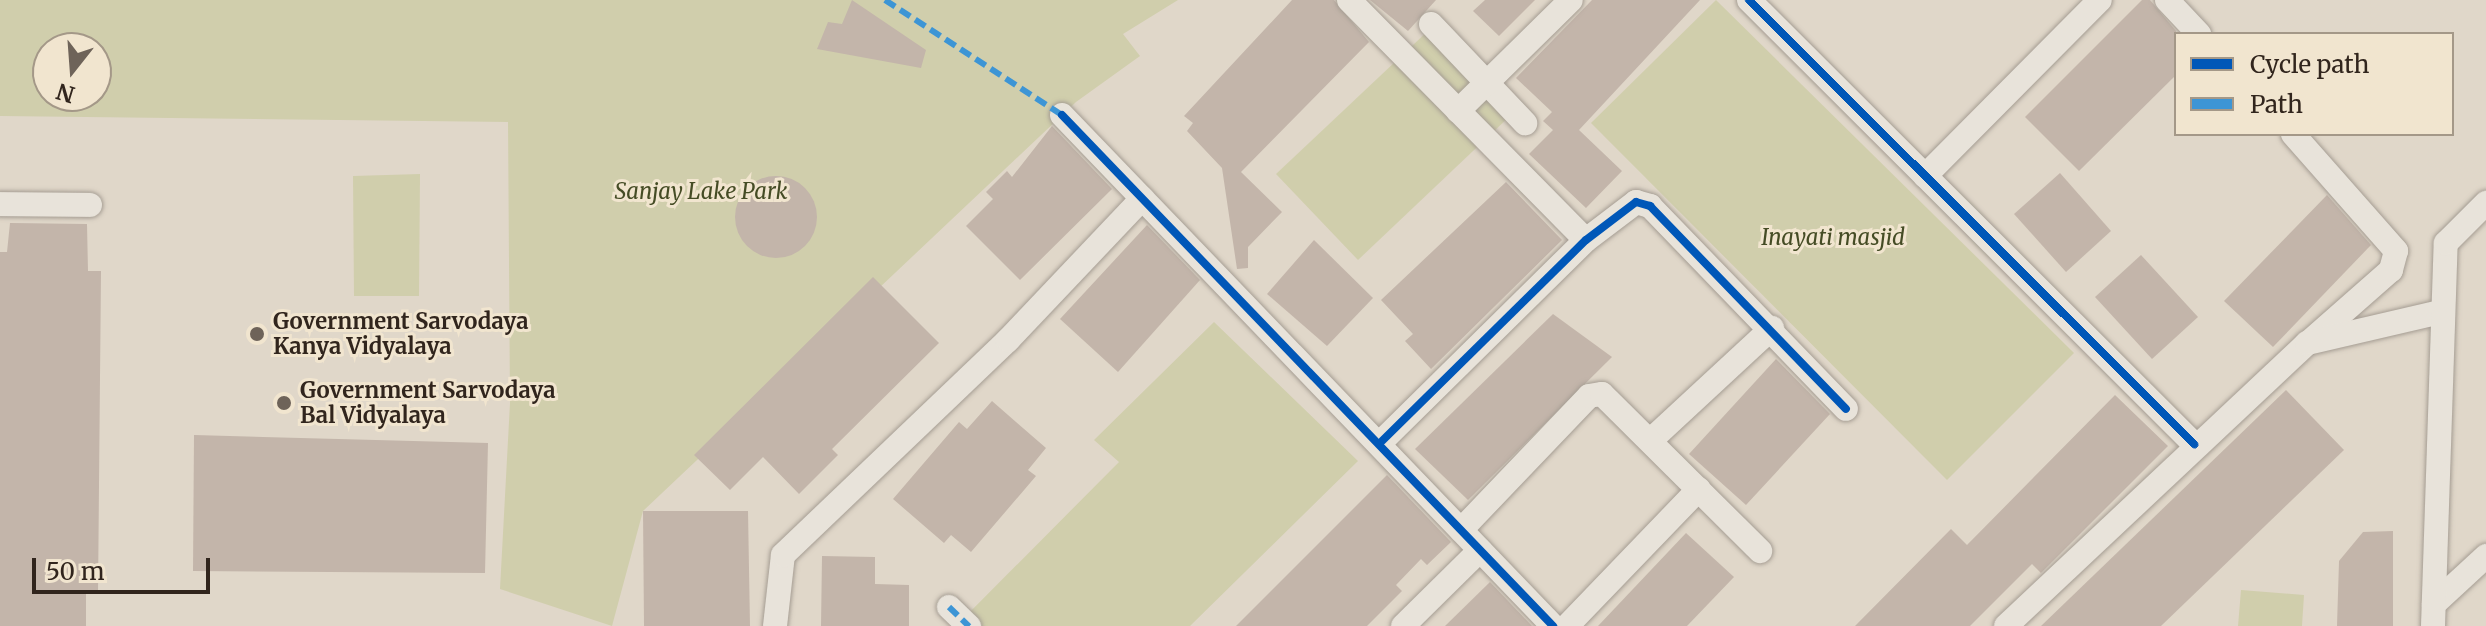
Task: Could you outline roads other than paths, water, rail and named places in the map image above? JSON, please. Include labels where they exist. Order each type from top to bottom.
[{"type":"street","points":[[1349,0],[1586,240]]},
{"type":"street","points":[[1458,111],[1571,0]]},
{"type":"street","points":[[1749,0],[2194,444]]},
{"type":"street","points":[[1925,176],[2100,0]]},
{"type":"street","points":[[2167,0],[2197,32]]},
{"type":"street","points":[[1431,24],[1525,123]]},
{"type":"street","points":[[1062,115],[1382,441],[1553,626]]},
{"type":"street","points":[[2006,626],[2194,444],[2391,270],[2396,251],[2295,136]]},
{"type":"street","points":[[775,626],[783,555],[1008,340],[1142,199]]},
{"type":"street","points":[[1382,441],[1586,240],[1622,208],[1636,202],[1650,206],[1772,328],[1846,409]]},
{"type":"street","points":[[2434,615],[2440,312],[2446,243],[2486,203]]},
{"type":"street","points":[[0,204],[90,205]]},
{"type":"street","points":[[2307,343],[2440,312]]},
{"type":"street","points":[[1651,440],[1772,328]]},
{"type":"street","points":[[1461,530],[1589,396],[1614,400],[1760,551]]},
{"type":"street","points":[[1567,626],[1699,489]]},
{"type":"street","points":[[1403,626],[1480,550]]},
{"type":"street","points":[[2434,615],[2486,556]]},
{"type":"street","points":[[949,607],[969,626]]},
{"type":"place","name":"Government Sarvodaya Kanya Vidyalaya","points":[[257,334]]},
{"type":"place","name":"Government Sarvodaya Bal Vidyalaya","points":[[284,403]]},
{"type":"park label","name":"Sanjay Lake Park","points":[[701,192]]},
{"type":"park label","name":"Inayati masjid","points":[[1833,238]]}]
